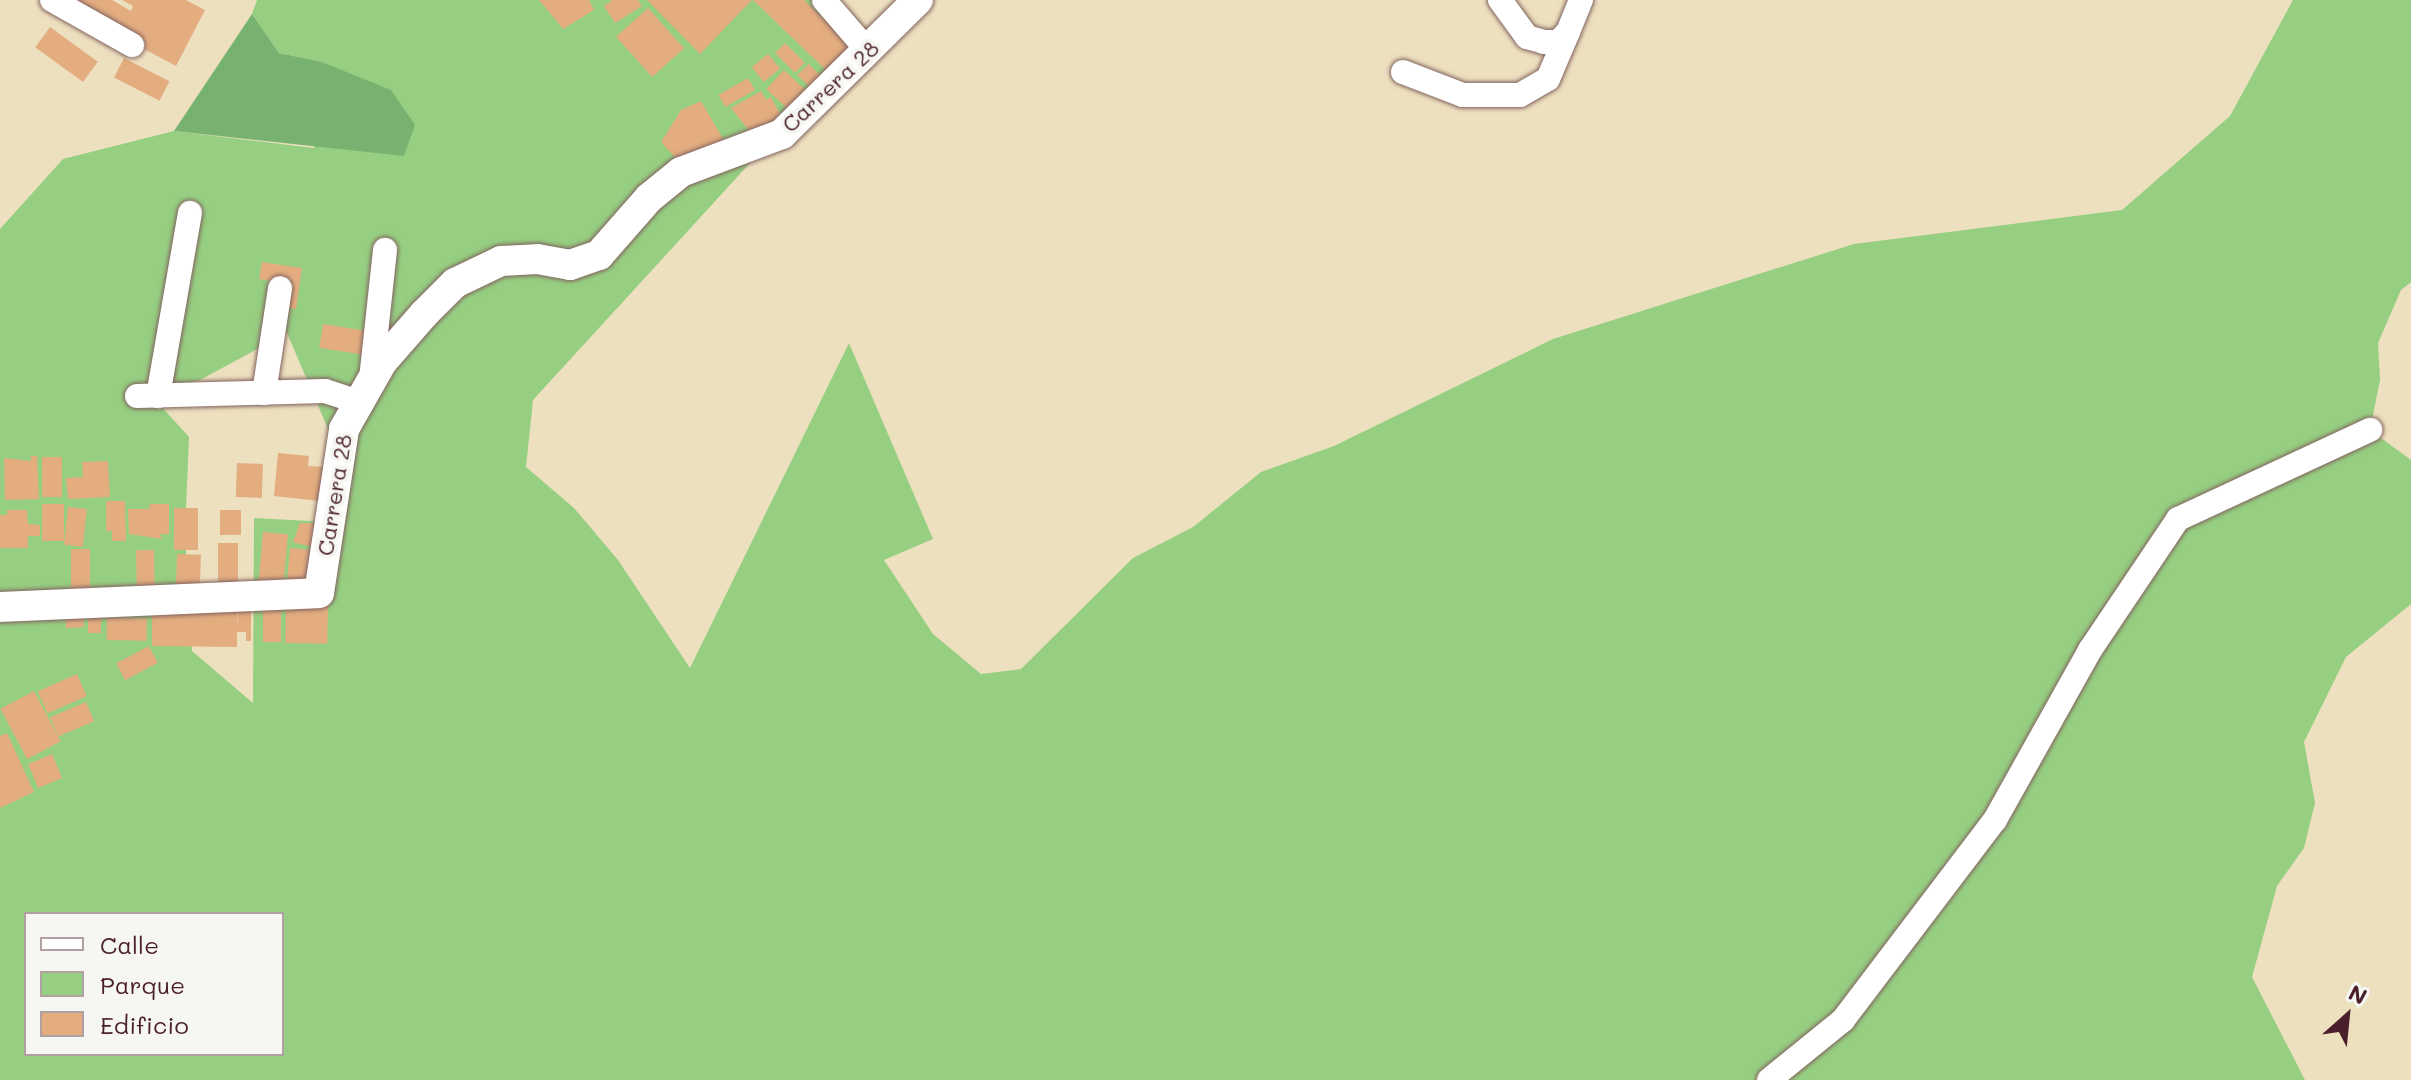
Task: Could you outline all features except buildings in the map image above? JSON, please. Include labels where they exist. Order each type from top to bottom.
[{"type":"street","points":[[52,0],[132,45]]},
{"type":"street","points":[[824,0],[868,51]]},
{"type":"street","name":"Carrera 28","points":[[0,607],[319,593],[334,469],[344,429],[382,362],[455,283],[501,261],[537,259],[570,265],[599,255],[649,198],[681,172],[782,134],[918,0]]},
{"type":"street","points":[[1500,0],[1527,37],[1558,42],[1568,32]]},
{"type":"street","points":[[1403,72],[1463,95],[1520,95],[1548,79],[1581,0]]},
{"type":"street","points":[[190,213],[148,396],[325,391],[365,393],[385,250]]},
{"type":"street","points":[[264,393],[280,288]]},
{"type":"street","points":[[1769,1080],[1843,1020],[1995,820],[2090,650],[2178,519],[2370,430]]},
{"type":"green space","points":[[257,0],[824,0],[861,42],[533,400],[526,467],[574,508],[618,560],[690,668],[849,343],[933,539],[884,560],[933,634],[981,674],[1021,669],[1133,558],[1193,527],[1261,472],[1334,446],[1553,339],[1854,244],[2122,210],[2230,116],[2293,0],[2411,0],[2411,282],[2401,290],[2378,343],[2380,380],[2370,430],[2411,460],[2411,604],[2346,657],[2304,742],[2315,803],[2304,848],[2277,886],[2252,977],[2305,1080],[0,1080],[0,229],[63,159],[174,131],[314,148],[322,62],[279,53],[252,14]],"holes":[[[287,333],[346,471],[329,522],[254,518],[253,703],[192,651],[185,534],[189,437],[151,395],[200,380]]]},
{"type":"green space","points":[[252,14],[279,53],[322,62],[391,90],[415,125],[404,156],[174,131]]}]
